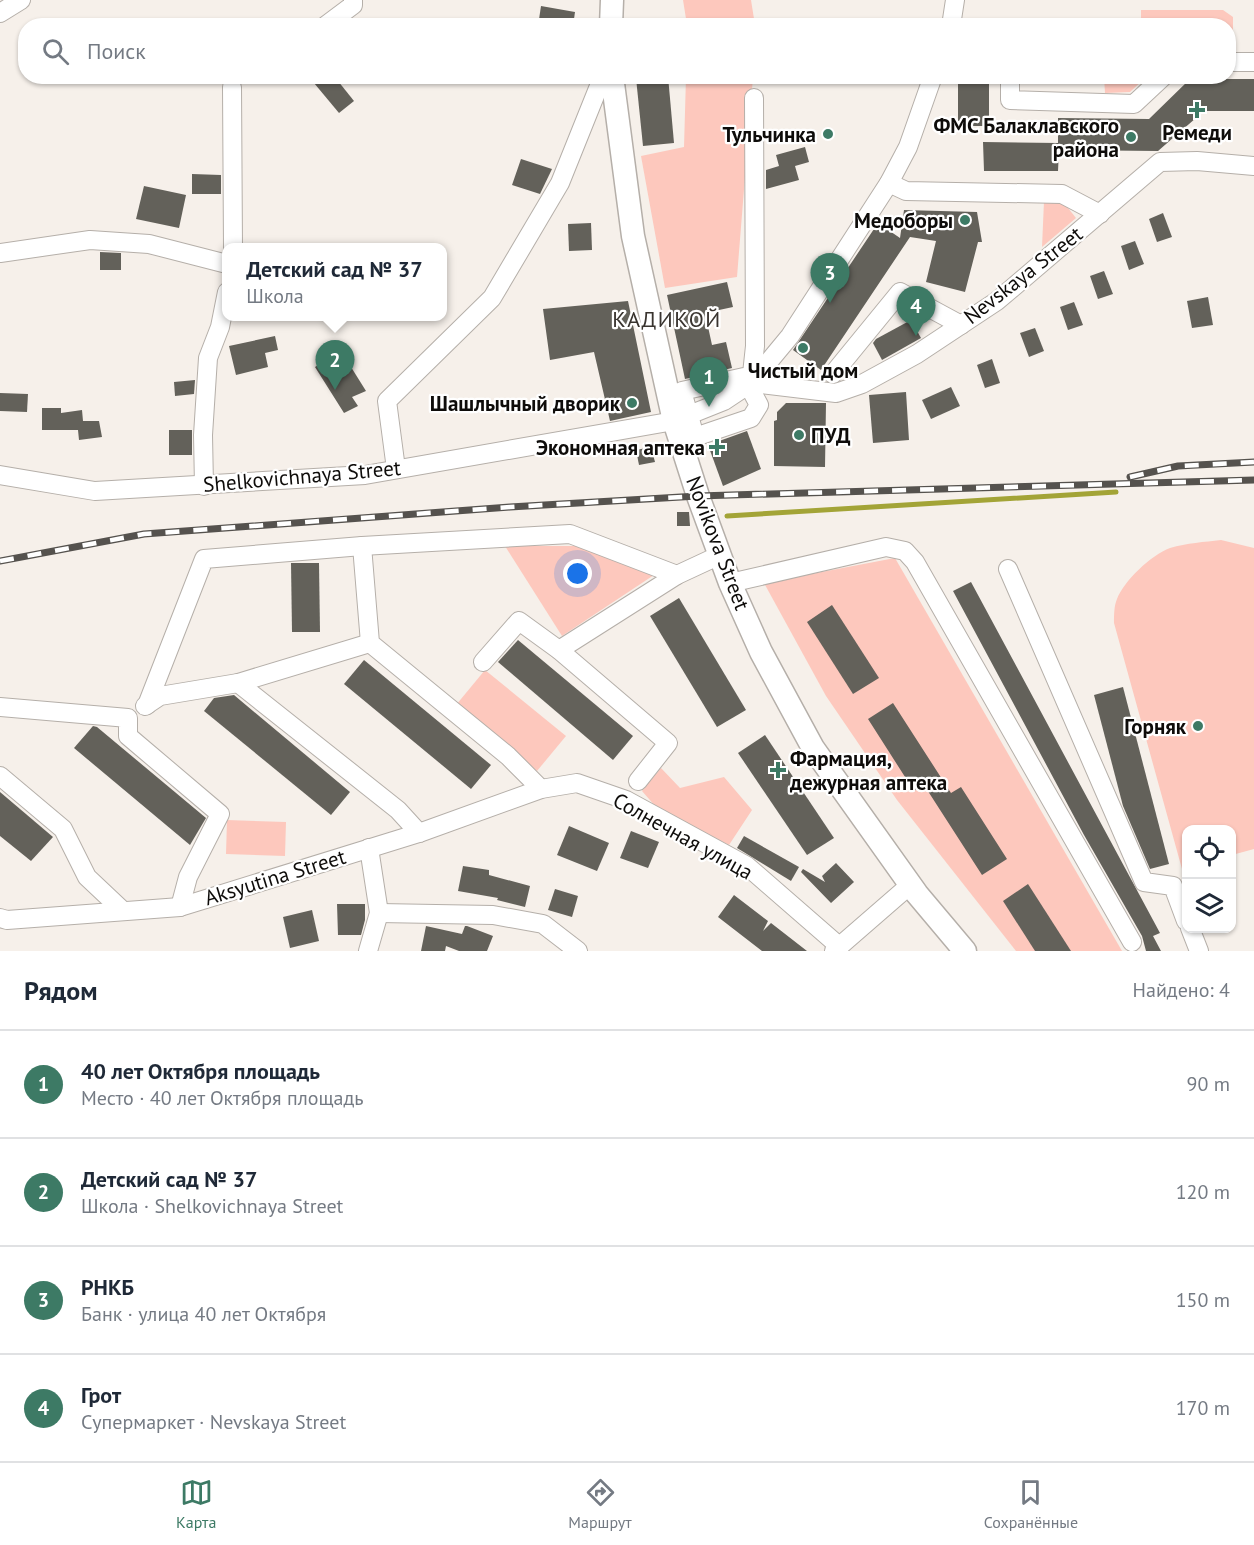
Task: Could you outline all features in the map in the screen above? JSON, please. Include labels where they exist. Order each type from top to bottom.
[{"type":"main road","points":[[611,18],[612,0]]},
{"type":"main road","name":"Novikova Street","points":[[613,84],[633,236],[720,555],[730,583],[761,652],[813,748],[910,885],[965,951]]},
{"type":"street","points":[[0,13],[21,0]]},
{"type":"street","points":[[336,18],[353,5],[353,0]]},
{"type":"street","points":[[952,18],[955,0]]},
{"type":"street","points":[[1236,62],[1254,62]]},
{"type":"street","points":[[396,469],[387,401],[492,298],[560,183],[600,84]]},
{"type":"street","name":"Shelkovichnaya Street","points":[[0,475],[95,490],[204,486],[365,475],[682,418],[724,401],[749,384],[790,336],[890,183],[908,147],[930,84]]},
{"type":"street","points":[[1010,84],[1010,100],[1134,104],[1155,84]]},
{"type":"street","points":[[232,87],[233,243]]},
{"type":"street","points":[[682,418],[695,436],[751,418],[759,405],[749,384],[755,346],[754,98]]},
{"type":"street","name":"Nevskaya Street","points":[[682,418],[682,391],[744,377],[749,384],[836,393],[862,384],[899,364],[997,301],[1160,162],[1197,161],[1254,166]]},
{"type":"street","points":[[890,183],[906,191],[1062,194],[1100,214]]},
{"type":"street","points":[[0,253],[90,240],[149,244],[222,263]]},
{"type":"street","points":[[833,374],[900,292],[961,325]]},
{"type":"street","points":[[204,486],[203,435],[208,358],[222,317]]},
{"type":"street","points":[[147,705],[204,559],[362,546],[570,534],[677,575]]},
{"type":"street","points":[[362,546],[370,643],[508,756],[541,789]]},
{"type":"street","points":[[730,583],[886,547],[905,551],[915,562],[1132,942]]},
{"type":"street","points":[[559,650],[677,575],[720,555]]},
{"type":"street","points":[[1008,569],[1144,882],[1173,886],[1182,910]]},
{"type":"street","points":[[483,662],[519,621],[559,650],[668,743],[638,781]]},
{"type":"street","points":[[0,707],[128,718],[160,696],[238,683],[370,643]]},
{"type":"street","points":[[238,683],[398,810],[419,832]]},
{"type":"street","points":[[128,718],[128,736],[220,814],[188,877],[180,907]]},
{"type":"street","points":[[0,776],[63,829],[87,877],[122,910]]},
{"type":"street","name":"Солнечная улица","points":[[541,789],[577,783],[626,800],[747,866],[836,948]]},
{"type":"street","name":"Aksyutina Street","points":[[0,918],[7,920],[180,907],[419,832],[541,789]]},
{"type":"street","points":[[368,951],[379,913],[369,848]]},
{"type":"street","points":[[836,948],[910,885]]},
{"type":"street","points":[[379,913],[493,915],[543,924],[578,951]]},
{"type":"street","points":[[1192,933],[1198,951]]},
{"type":"shaded area","points":[[683,0],[751,0],[754,18],[686,18]]},
{"type":"shaded area","points":[[1141,10],[1223,10],[1233,17],[1233,18],[1141,18]]},
{"type":"shaded area","points":[[686,84],[752,84],[737,277],[665,288],[641,156],[684,147]]},
{"type":"shaded area","points":[[1104,84],[1139,84],[1130,92],[1105,93]]},
{"type":"shaded area","points":[[1060,198],[1076,218],[1042,247],[1044,201]]},
{"type":"shaded area","name":"Горняк","points":[[1221,540],[1254,548],[1254,849],[1236,854],[1236,825],[1182,825],[1182,869],[1114,623],[1117,599],[1139,569],[1163,551]]},
{"type":"shaded area","points":[[505,546],[577,546],[654,575],[562,636]]},
{"type":"shaded area","points":[[895,558],[1122,951],[1016,951],[897,800],[826,696],[764,583]]},
{"type":"shaded area","points":[[485,670],[566,736],[537,771],[456,705]]},
{"type":"shaded area","points":[[661,768],[680,788],[724,777],[752,810],[729,845],[656,807],[642,791]]},
{"type":"shaded area","points":[[227,820],[286,822],[285,856],[226,854]]},
{"type":"building","points":[[541,6],[575,12],[574,18],[539,18]]},
{"type":"building","points":[[1236,79],[1254,79],[1254,111],[1204,111],[1158,151],[1059,150],[1058,171],[984,171],[983,142],[1058,143],[1058,118],[1149,119],[1185,84],[1236,84]]},
{"type":"building","points":[[315,84],[340,84],[354,101],[339,113]]},
{"type":"building","points":[[637,84],[669,84],[674,143],[643,146]]},
{"type":"building","points":[[958,84],[989,84],[989,126],[958,126]]},
{"type":"building","points":[[805,147],[809,162],[795,166],[799,180],[766,189],[766,170],[779,166],[776,155]]},
{"type":"building","points":[[521,159],[552,169],[540,194],[512,185]]},
{"type":"building","points":[[192,174],[221,175],[221,194],[192,194]]},
{"type":"building","points":[[144,186],[186,195],[179,228],[136,219]]},
{"type":"building","points":[[904,210],[977,212],[982,242],[978,242],[965,292],[926,282],[936,241],[910,237],[821,370],[793,350],[878,223],[900,238]]},
{"type":"building","points":[[1163,213],[1172,237],[1157,242],[1149,219]]},
{"type":"building","points":[[591,223],[592,250],[569,251],[568,224]]},
{"type":"building","points":[[1135,241],[1144,264],[1129,270],[1121,246]]},
{"type":"building","points":[[100,252],[121,253],[121,270],[100,270]]},
{"type":"building","points":[[1104,271],[1113,294],[1098,299],[1090,276]]},
{"type":"building","points":[[727,282],[733,307],[705,313],[712,345],[726,342],[732,368],[685,379],[667,295]]},
{"type":"building","points":[[1208,297],[1213,325],[1192,328],[1187,301]]},
{"type":"building","points":[[628,301],[651,412],[610,421],[594,352],[550,360],[543,309]]},
{"type":"building","points":[[1074,302],[1083,325],[1068,330],[1060,307]]},
{"type":"building","points":[[911,320],[921,338],[882,360],[873,343],[876,339]]},
{"type":"building","points":[[1035,328],[1044,351],[1029,357],[1020,333]]},
{"type":"building","points":[[275,336],[278,350],[265,353],[268,367],[236,375],[229,346]]},
{"type":"building","points":[[341,351],[366,391],[352,397],[358,406],[344,413],[315,367]]},
{"type":"building","points":[[992,359],[1000,383],[985,388],[977,365]]},
{"type":"building","points":[[195,380],[194,394],[175,396],[174,382]]},
{"type":"building","points":[[951,387],[960,406],[931,419],[922,400]]},
{"type":"building","points":[[906,392],[909,440],[873,443],[869,395]]},
{"type":"building","points":[[0,393],[28,394],[27,412],[0,411]]},
{"type":"building","name":"ПУД","points":[[786,403],[826,403],[825,467],[774,466],[774,421],[777,420],[777,412]]},
{"type":"building","points":[[42,408],[61,408],[61,413],[82,410],[83,421],[99,421],[102,437],[79,440],[78,430],[42,430]]},
{"type":"building","points":[[169,430],[192,430],[192,455],[169,455]]},
{"type":"building","points":[[747,431],[761,469],[723,486],[708,445]]},
{"type":"building","points":[[651,447],[655,462],[639,465],[636,450]]},
{"type":"building","points":[[677,512],[689,512],[690,526],[677,526]]},
{"type":"building","points":[[291,563],[319,563],[320,632],[292,632]]},
{"type":"building","points":[[971,582],[1160,933],[1153,936],[1161,951],[1146,951],[1142,936],[1084,835],[953,591]]},
{"type":"building","points":[[679,598],[746,710],[717,727],[650,616]]},
{"type":"building","points":[[832,605],[879,678],[853,694],[807,622]]},
{"type":"building","points":[[518,640],[633,736],[613,760],[498,662]]},
{"type":"building","points":[[364,660],[491,765],[471,789],[344,684]]},
{"type":"building","points":[[1123,687],[1169,864],[1150,869],[1123,806],[1094,695]]},
{"type":"building","points":[[234,695],[350,792],[331,815],[204,711],[214,698]]},
{"type":"building","points":[[893,703],[951,793],[961,787],[1007,859],[982,875],[924,785],[914,791],[868,719]]},
{"type":"building","points":[[93,726],[206,818],[190,845],[74,748]]},
{"type":"building","points":[[765,735],[834,838],[807,855],[738,753]]},
{"type":"building","points":[[0,792],[53,837],[31,861],[0,836]]},
{"type":"building","points":[[569,826],[609,843],[597,871],[557,855]]},
{"type":"building","points":[[631,831],[659,842],[648,868],[620,858]]},
{"type":"building","points":[[744,836],[799,867],[791,881],[737,848]]},
{"type":"building","points":[[836,863],[854,882],[831,903],[801,872],[803,869],[825,882],[822,876]]},
{"type":"building","points":[[463,866],[489,870],[489,875],[530,886],[525,907],[497,900],[498,898],[458,891]]},
{"type":"building","points":[[1028,884],[1071,951],[1035,951],[1003,901]]},
{"type":"building","points":[[555,889],[578,896],[572,917],[548,910]]},
{"type":"building","points":[[734,895],[768,921],[763,931],[771,923],[807,951],[762,951],[718,917]]},
{"type":"building","points":[[337,904],[365,904],[365,920],[361,935],[338,935]]},
{"type":"building","points":[[312,910],[319,941],[290,948],[283,917]]},
{"type":"building","points":[[426,926],[462,934],[467,926],[493,936],[487,951],[459,951],[446,946],[445,951],[421,951]]},
{"type":"waterway","points":[[727,516],[1116,492]]},
{"type":"railway","points":[[1130,477],[1178,466],[1254,462]]},
{"type":"railway","points":[[0,561],[144,534],[510,507],[698,496],[1254,480]]},
{"type":"place","name":"Ремеди","points":[[1197,110]]},
{"type":"place","name":"Тульчинка","points":[[828,134]]},
{"type":"place","name":"ФМС Балаклавского района","points":[[1131,137]]},
{"type":"place","name":"Медоборы","points":[[965,220]]},
{"type":"place","name":"РНКБ","points":[[830,303]]},
{"type":"place","name":"Грот","points":[[916,336]]},
{"type":"place","name":"Чистый дом","points":[[803,348]]},
{"type":"place","name":"Детский сад № 37","points":[[335,390]]},
{"type":"place","name":"Шашлычный дворик","points":[[632,403]]},
{"type":"place","name":"40 лет Октября площадь","points":[[709,407]]},
{"type":"place","name":"ПУД","points":[[799,435]]},
{"type":"place","name":"Экономная аптека","points":[[717,447]]},
{"type":"place","name":"Горняк","points":[[1198,726]]},
{"type":"place","name":"Фармация, дежурная аптека","points":[[778,770]]},
{"type":"district","name":"КАДИКОЙ","points":[[667,319]]}]
